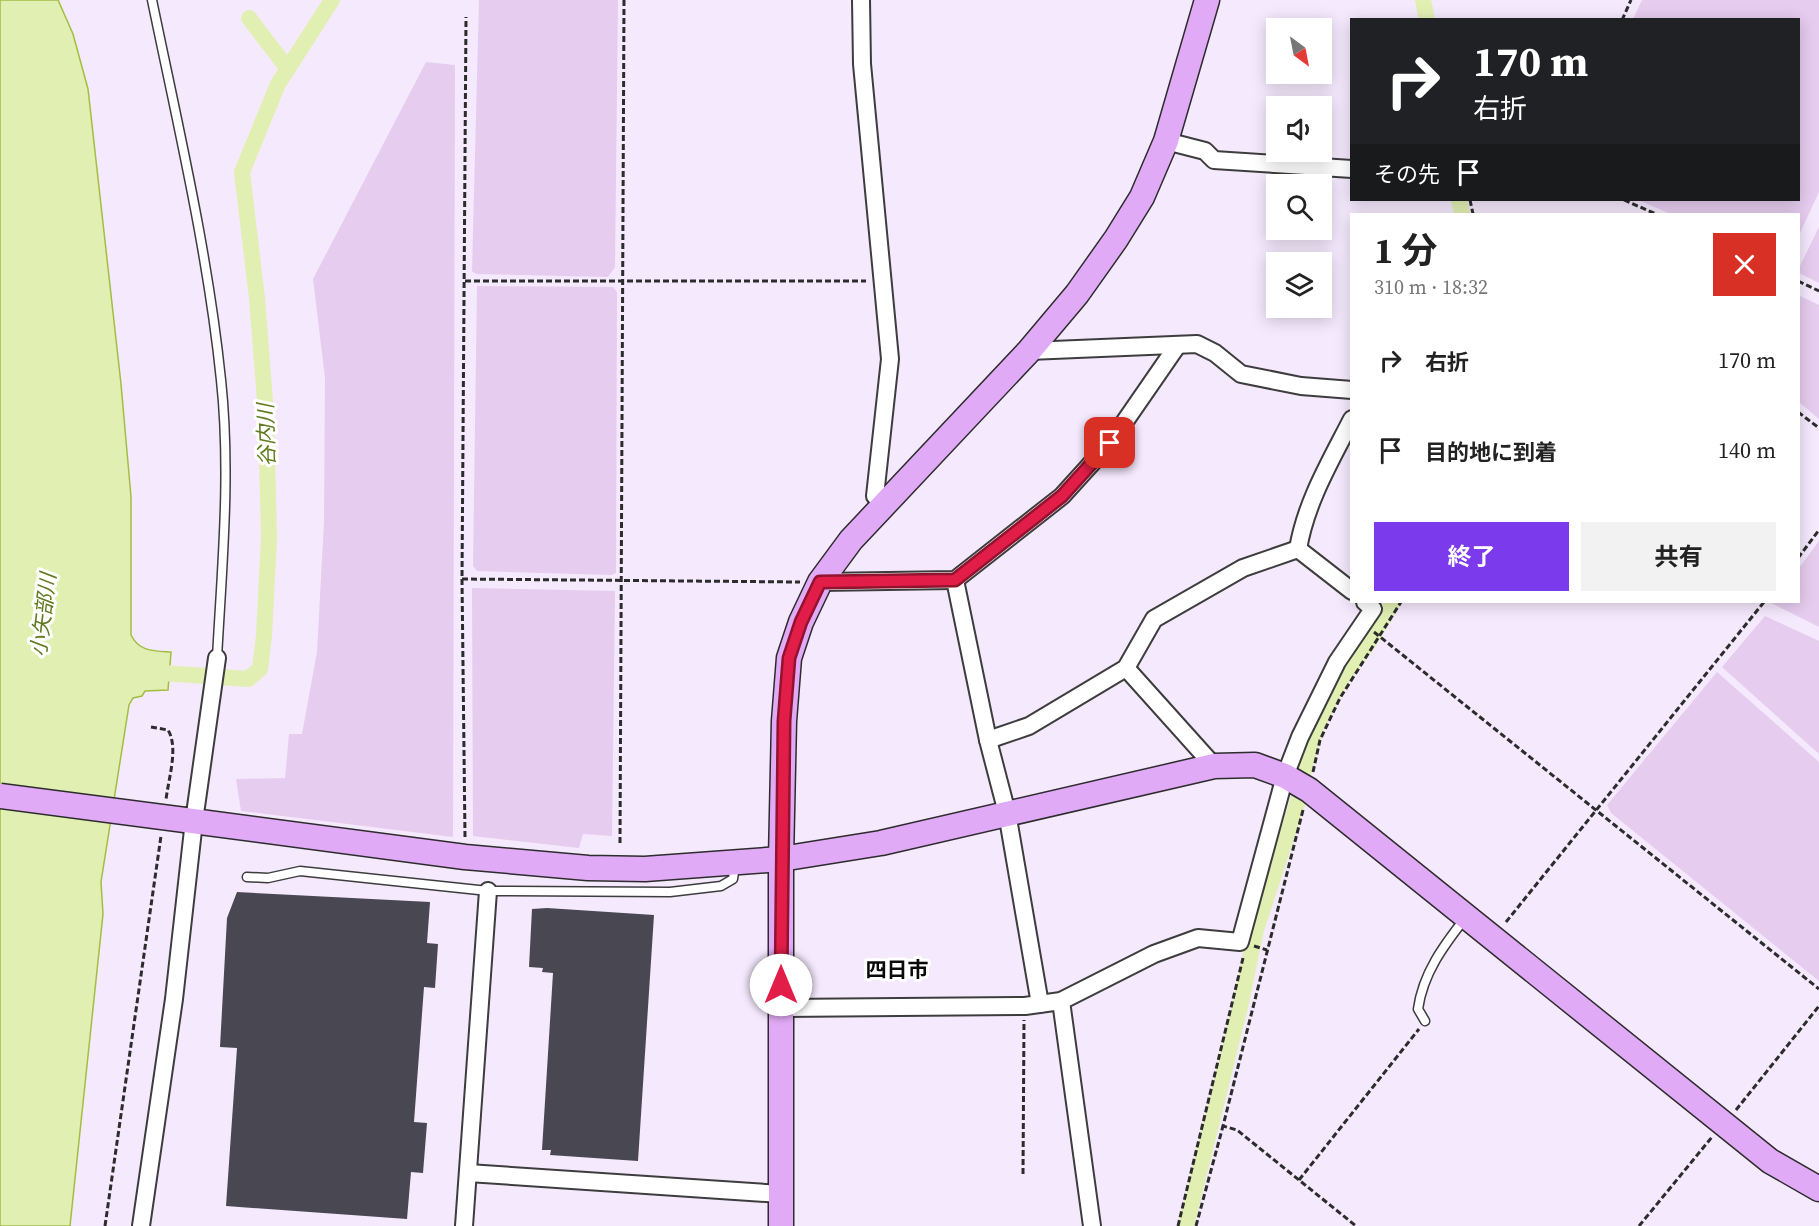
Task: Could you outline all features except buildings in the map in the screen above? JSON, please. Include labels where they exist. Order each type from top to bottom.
[{"type":"street","points":[[861,0],[862,64],[890,359],[874,496],[882,505]]},
{"type":"street","points":[[781,1226],[781,860],[784,721],[789,658],[801,622],[820,582],[851,540],[1029,351],[1077,294],[1116,239],[1142,197],[1166,141],[1207,0]]},
{"type":"street","points":[[1166,141],[1205,151],[1214,160],[1350,169]]},
{"type":"street","points":[[1029,351],[1197,344],[1241,374],[1301,386],[1350,390]]},
{"type":"street","points":[[820,582],[955,580],[1062,496],[1110,443],[1177,346]]},
{"type":"street","points":[[1298,549],[1302,523],[1350,423]]},
{"type":"street","points":[[988,740],[1029,726],[1126,668],[1154,619],[1243,568],[1298,549]]},
{"type":"street","points":[[1298,549],[1350,589]]},
{"type":"street","points":[[955,580],[988,740],[1007,813],[1032,1005]]},
{"type":"street","points":[[781,1008],[1032,1005],[1061,1001],[1154,954],[1198,938],[1240,942],[1298,784],[1300,737],[1337,662],[1373,609],[1366,603]]},
{"type":"street","points":[[141,1226],[174,999],[181,817],[211,694],[217,658]]},
{"type":"street","points":[[1126,668],[1214,766]]},
{"type":"street","points":[[0,796],[181,817],[465,857],[588,868],[645,869],[781,860],[881,843],[1214,766],[1255,765],[1298,784],[1493,937],[1770,1161],[1819,1189]]},
{"type":"street","points":[[464,1226],[488,891]]},
{"type":"street","points":[[1061,1001],[1092,1226]]},
{"type":"street","points":[[468,1173],[781,1194]]},
{"type":"lane","points":[[152,0],[199,231],[221,380],[226,460],[217,658]]},
{"type":"lane","points":[[247,877],[268,878],[300,872],[488,891],[670,892],[720,886],[732,879],[736,870],[735,862]]},
{"type":"lane","points":[[1425,1021],[1418,1009],[1427,974],[1440,950],[1466,916]]},
{"type":"path","points":[[620,843],[624,0]]},
{"type":"path","points":[[1623,18],[1631,0]]},
{"type":"path","points":[[465,857],[462,579],[466,17]]},
{"type":"path","points":[[1626,201],[1654,213]]},
{"type":"path","points":[[464,281],[883,281]]},
{"type":"path","points":[[1800,282],[1819,291]]},
{"type":"path","points":[[1800,414],[1819,428]]},
{"type":"path","points":[[1800,555],[1819,531]]},
{"type":"path","points":[[462,579],[820,582]]},
{"type":"path","points":[[1196,1226],[1223,1126],[1298,784],[1340,698],[1381,637],[1400,603]]},
{"type":"path","points":[[1493,937],[1763,603]]},
{"type":"path","points":[[1364,623],[1819,989]]},
{"type":"path","points":[[151,727],[168,730],[171,735],[181,817]]},
{"type":"path","points":[[105,1226],[161,834]]},
{"type":"path","points":[[1178,1226],[1241,971],[1244,951],[1240,942]]},
{"type":"path","points":[[1023,1174],[1032,1005]]},
{"type":"path","points":[[1299,1180],[1425,1021]]},
{"type":"path","points":[[1223,1126],[1237,1130],[1356,1226]]},
{"type":"shaded area","points":[[479,0],[618,0],[615,267],[608,277],[476,274],[472,271]]},
{"type":"shaded area","points":[[1642,0],[1819,0],[1819,192],[1800,233],[1800,213],[1669,213],[1640,201],[1800,201],[1800,18],[1633,18]]},
{"type":"shaded area","points":[[426,62],[455,65],[453,837],[241,811],[236,779],[285,778],[289,734],[302,734],[317,652],[324,522],[325,378],[313,279]]},
{"type":"shaded area","points":[[1819,227],[1819,283],[1800,274],[1800,266]]},
{"type":"shaded area","points":[[477,286],[613,287],[617,292],[616,573],[612,575],[477,571],[473,566]]},
{"type":"shaded area","points":[[1800,296],[1819,305],[1819,419],[1800,403]]},
{"type":"shaded area","points":[[1819,541],[1819,627],[1771,603],[1800,603],[1800,567]]},
{"type":"shaded area","points":[[472,588],[615,591],[612,836],[583,834],[579,848],[473,836]]},
{"type":"shaded area","points":[[1765,616],[1819,641],[1819,754],[1722,667]]},
{"type":"shaded area","points":[[1717,672],[1819,762],[1819,981],[1611,813],[1607,805]]},
{"type":"water","name":"小矢部川","points":[[0,0],[58,0],[73,34],[88,89],[121,384],[131,497],[131,635],[134,641],[143,648],[171,652],[168,690],[145,691],[142,696],[133,698],[129,705],[101,882],[103,914],[70,1226],[0,1226]]},
{"type":"waterway","name":"谷内川","points":[[148,672],[248,679],[260,669],[269,537],[266,414],[257,298],[242,172],[278,84],[332,0]]},
{"type":"waterway","points":[[1423,0],[1427,18]]},
{"type":"waterway","points":[[249,18],[288,69]]},
{"type":"waterway","points":[[1459,201],[1462,213]]},
{"type":"waterway","points":[[1186,1226],[1240,1007],[1256,930],[1298,801],[1304,768],[1317,725],[1340,681],[1369,642],[1392,603]]},
{"type":"district","name":"四日市","points":[[897,969]]},
{"type":"route","points":[[781,985],[784,721],[789,658],[801,622],[820,582],[955,580],[1062,496],[1110,443]]}]
